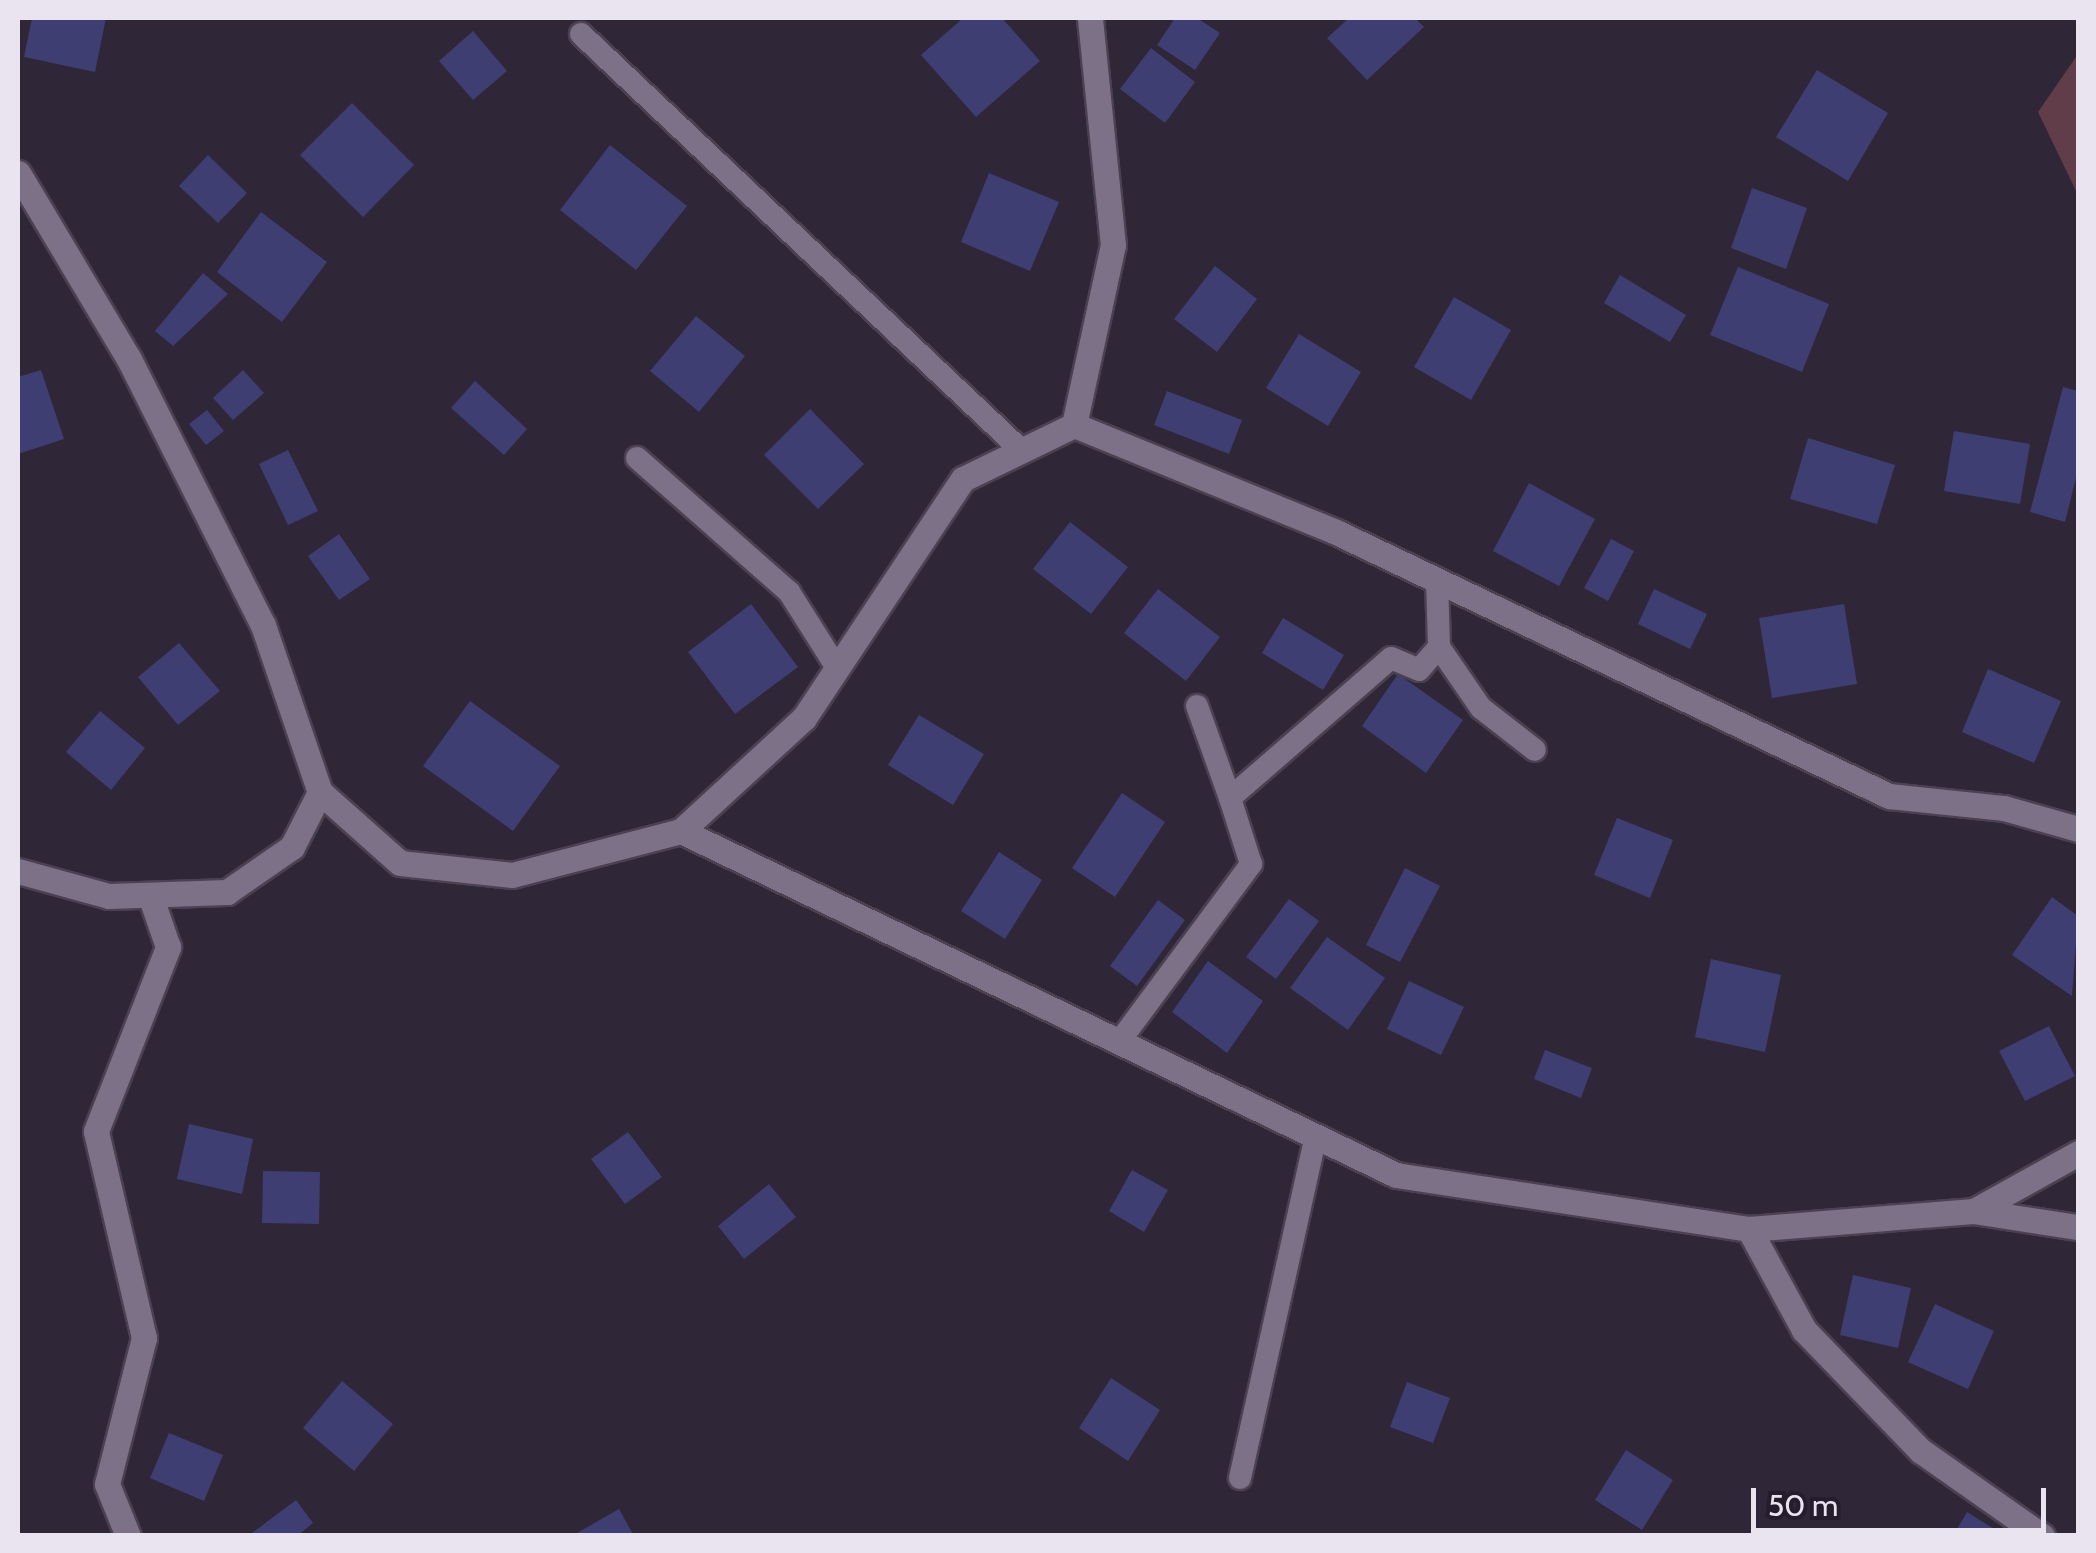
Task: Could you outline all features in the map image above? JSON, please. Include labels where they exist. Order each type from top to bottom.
[{"type":"street","points":[[1074,425],[1113,244],[1090,18]]},
{"type":"street","points":[[18,173],[129,359],[263,625],[320,792],[400,862],[512,875],[680,831],[804,718],[963,480],[1018,448],[1074,425],[1438,580],[1889,796],[2004,808],[2078,829]]},
{"type":"street","points":[[18,870],[109,896],[227,892],[292,847],[320,792]]},
{"type":"street","points":[[680,831],[1396,1175],[1749,1228],[1973,1212],[2078,1227]]},
{"type":"street","points":[[128,1536],[107,1484],[144,1338],[96,1131],[168,947],[150,895]]},
{"type":"street","points":[[1973,1212],[2078,1153]]},
{"type":"street","points":[[1749,1228],[1817,1344],[1920,1451],[2042,1536]]},
{"type":"lane","points":[[581,34],[1018,448]]},
{"type":"lane","points":[[638,458],[790,592],[837,668]]},
{"type":"lane","points":[[1438,580],[1439,647],[1481,708],[1535,750]]},
{"type":"lane","points":[[1230,798],[1391,658],[1419,670],[1439,647]]},
{"type":"lane","points":[[1120,1042],[1252,864],[1196,706]]},
{"type":"lane","points":[[1240,1478],[1316,1136]]},
{"type":"shaded area","points":[[2078,54],[2078,195],[2038,112]]},
{"type":"building","points":[[32,18],[106,18],[95,72],[24,57]]},
{"type":"building","points":[[963,18],[1002,18],[1040,61],[976,117],[921,55]]},
{"type":"building","points":[[1175,18],[1197,18],[1220,33],[1195,70],[1157,45]]},
{"type":"building","points":[[1349,18],[1415,18],[1424,27],[1367,80],[1327,38]]},
{"type":"building","points":[[473,31],[507,71],[473,100],[439,61]]},
{"type":"building","points":[[1151,48],[1195,82],[1165,123],[1120,89]]},
{"type":"building","points":[[1817,70],[1888,113],[1848,181],[1776,137]]},
{"type":"building","points":[[352,103],[414,165],[363,217],[300,155]]},
{"type":"building","points":[[610,145],[687,206],[636,270],[560,210]]},
{"type":"building","points":[[208,155],[247,193],[218,223],[179,186]]},
{"type":"building","points":[[989,173],[1059,202],[1030,271],[961,242]]},
{"type":"building","points":[[1752,188],[1807,208],[1786,269],[1731,248]]},
{"type":"building","points":[[261,212],[327,262],[282,322],[217,272]]},
{"type":"building","points":[[1215,266],[1257,299],[1217,352],[1174,319]]},
{"type":"building","points":[[1738,267],[1829,304],[1802,372],[1710,335]]},
{"type":"building","points":[[203,273],[228,294],[173,346],[155,331]]},
{"type":"building","points":[[1620,275],[1686,315],[1670,342],[1604,303]]},
{"type":"building","points":[[1454,297],[1511,330],[1471,400],[1414,367]]},
{"type":"building","points":[[696,316],[745,356],[699,412],[650,371]]},
{"type":"building","points":[[1299,334],[1361,372],[1328,426],[1266,388]]},
{"type":"building","points":[[41,370],[64,439],[18,454],[18,377]]},
{"type":"building","points":[[243,370],[264,393],[233,420],[213,398]]},
{"type":"building","points":[[475,381],[527,429],[504,455],[451,408]]},
{"type":"building","points":[[2063,387],[2078,391],[2078,470],[2065,522],[2030,512]]},
{"type":"building","points":[[1167,391],[1242,420],[1229,454],[1154,425]]},
{"type":"building","points":[[810,409],[864,464],[818,509],[764,455]]},
{"type":"building","points":[[207,410],[224,431],[206,445],[189,424]]},
{"type":"building","points":[[1954,431],[2030,444],[2020,504],[1944,491]]},
{"type":"building","points":[[1808,438],[1895,465],[1877,524],[1790,499]]},
{"type":"building","points":[[288,450],[318,511],[288,525],[259,464]]},
{"type":"building","points":[[1529,483],[1595,519],[1559,586],[1493,551]]},
{"type":"building","points":[[1070,522],[1128,567],[1091,614],[1033,569]]},
{"type":"building","points":[[339,534],[370,579],[339,600],[308,556]]},
{"type":"building","points":[[1611,539],[1634,551],[1608,601],[1584,588]]},
{"type":"building","points":[[1158,589],[1220,637],[1186,681],[1124,633]]},
{"type":"building","points":[[1654,589],[1707,614],[1690,649],[1638,624]]},
{"type":"building","points":[[751,604],[798,667],[735,714],[688,652]]},
{"type":"building","points":[[1844,604],[1857,684],[1772,698],[1759,618]]},
{"type":"building","points":[[1283,618],[1344,655],[1323,690],[1262,653]]},
{"type":"building","points":[[179,643],[220,691],[178,725],[138,677]]},
{"type":"building","points":[[1988,669],[2061,701],[2034,763],[1962,732]]},
{"type":"building","points":[[1398,674],[1463,720],[1426,773],[1362,726]]},
{"type":"building","points":[[470,701],[560,766],[513,831],[423,766]]},
{"type":"building","points":[[100,711],[145,748],[111,790],[66,752]]},
{"type":"building","points":[[919,715],[984,754],[953,805],[888,765]]},
{"type":"building","points":[[1122,793],[1165,822],[1115,897],[1072,868]]},
{"type":"building","points":[[1617,818],[1673,840],[1650,898],[1594,875]]},
{"type":"building","points":[[999,852],[1042,880],[1005,939],[961,911]]},
{"type":"building","points":[[1405,868],[1440,886],[1400,962],[1366,945]]},
{"type":"building","points":[[2052,897],[2078,916],[2072,996],[2012,955]]},
{"type":"building","points":[[1289,899],[1319,921],[1276,979],[1246,957]]},
{"type":"building","points":[[1158,900],[1185,920],[1137,986],[1110,966]]},
{"type":"building","points":[[1327,937],[1385,978],[1348,1030],[1290,988]]},
{"type":"building","points":[[1711,959],[1781,975],[1765,1052],[1695,1037]]},
{"type":"building","points":[[1208,961],[1263,1001],[1227,1053],[1172,1012]]},
{"type":"building","points":[[1409,981],[1464,1007],[1441,1055],[1387,1029]]},
{"type":"building","points":[[2049,1026],[2075,1076],[2025,1101],[1999,1051]]},
{"type":"building","points":[[1545,1050],[1592,1068],[1581,1098],[1534,1079]]},
{"type":"building","points":[[189,1124],[253,1139],[242,1194],[177,1179]]},
{"type":"building","points":[[628,1132],[662,1177],[625,1204],[591,1159]]},
{"type":"building","points":[[1132,1170],[1168,1190],[1144,1232],[1109,1211]]},
{"type":"building","points":[[263,1171],[320,1172],[319,1224],[262,1223]]},
{"type":"building","points":[[769,1184],[796,1217],[744,1259],[718,1226]]},
{"type":"building","points":[[1853,1275],[1911,1288],[1898,1348],[1840,1335]]},
{"type":"building","points":[[1935,1304],[1994,1331],[1968,1389],[1908,1362]]},
{"type":"building","points":[[1111,1378],[1160,1410],[1128,1461],[1079,1428]]},
{"type":"building","points":[[342,1381],[393,1424],[354,1471],[303,1428]]},
{"type":"building","points":[[1407,1382],[1450,1398],[1433,1443],[1390,1427]]},
{"type":"building","points":[[169,1433],[223,1455],[204,1501],[150,1478]]},
{"type":"building","points":[[1626,1450],[1673,1480],[1642,1530],[1595,1500]]},
{"type":"building","points":[[296,1500],[313,1523],[297,1536],[248,1536]]},
{"type":"building","points":[[619,1509],[634,1536],[577,1533]]},
{"type":"building","points":[[1967,1512],[1999,1532],[1997,1536],[1953,1536]]}]
